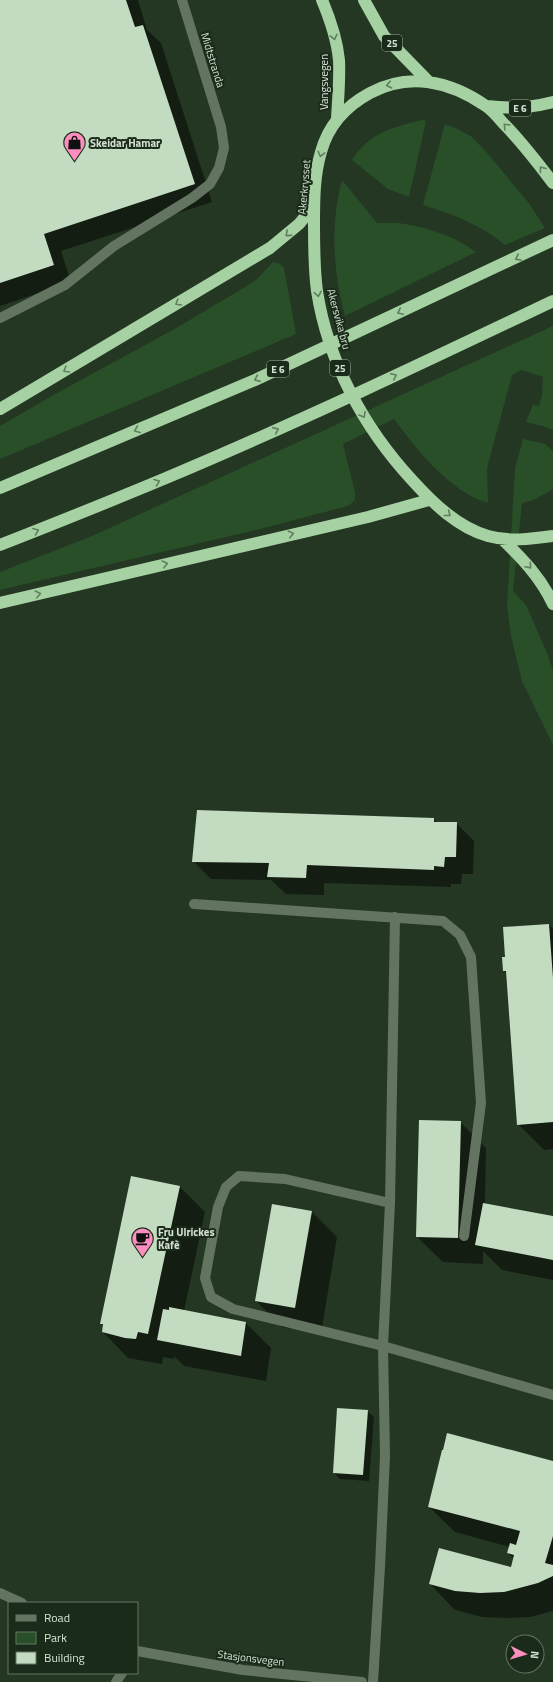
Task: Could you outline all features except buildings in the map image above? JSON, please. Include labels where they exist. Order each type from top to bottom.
[{"type":"highway","name":"Vangsvegen","points":[[322,0],[335,36],[339,58],[337,119]]},
{"type":"highway","name":"25","points":[[364,0],[384,36],[427,80]]},
{"type":"highway","name":"Akerkrysset","points":[[314,255],[314,206],[317,170],[325,138],[337,119],[352,104],[384,86],[427,80],[447,86],[487,106],[532,155],[553,183]]},
{"type":"highway","name":"E 6","points":[[487,106],[509,108],[529,107],[553,102]]},
{"type":"highway","points":[[0,409],[270,248],[299,224],[314,206]]},
{"type":"highway","name":"E 6","points":[[0,488],[254,380],[553,240]]},
{"type":"highway","name":"Akersvika bru","points":[[314,255],[317,291],[322,312],[336,360],[350,392],[364,418],[400,467],[429,500]]},
{"type":"highway","points":[[0,545],[166,478],[281,428],[398,375],[553,301]]},
{"type":"highway","name":"25","points":[[429,500],[472,530],[502,539],[531,539],[553,536]]},
{"type":"highway","points":[[0,603],[368,516],[429,500]]},
{"type":"highway","name":"25","points":[[502,539],[535,573],[553,604]]},
{"type":"street","name":"Midtstranda","points":[[0,318],[65,285],[114,246],[192,198],[210,184],[219,168],[224,148],[222,127],[182,0]]},
{"type":"street","points":[[194,904],[443,921],[460,935],[471,957],[481,1103],[464,1236]]},
{"type":"street","points":[[373,1682],[385,1456],[383,1346],[390,1203],[395,917]]},
{"type":"street","points":[[390,1203],[285,1179],[240,1176],[226,1188],[218,1207],[205,1278],[211,1297],[234,1309],[383,1346],[553,1394]]},
{"type":"street","points":[[0,1593],[20,1602]]},
{"type":"street","name":"Stasjonsvegen","points":[[138,1651],[243,1670],[362,1682]]},
{"type":"green space","points":[[422,120],[426,121],[409,197],[388,189],[352,160],[366,143],[382,132],[401,125]]},
{"type":"green space","points":[[445,124],[472,137],[528,202],[545,228],[505,245],[477,226],[445,212],[423,205]]},
{"type":"green space","points":[[342,180],[377,223],[402,223],[433,231],[460,242],[476,252],[345,316],[338,283],[334,248],[338,197]]},
{"type":"green space","points":[[273,262],[280,264],[284,268],[296,334],[0,459],[0,426],[178,327],[255,281]]},
{"type":"green space","points":[[553,326],[553,430],[526,422],[533,405],[539,406],[542,395],[543,377],[521,370],[512,375],[487,468],[488,503],[459,489],[448,480],[419,451],[394,419],[343,444],[355,492],[355,500],[348,506],[256,530],[0,590],[0,572],[92,536]]},
{"type":"green space","points":[[523,439],[545,444],[553,451],[553,489],[534,500],[522,503],[513,591],[526,605],[548,655],[553,671],[553,745],[522,681],[511,636],[507,606],[515,469]]},
{"type":"place","name":"Skeidar Hamar","points":[[75,162]]},
{"type":"place","name":"Fru Ulrickes Kafè","points":[[143,1258]]}]
